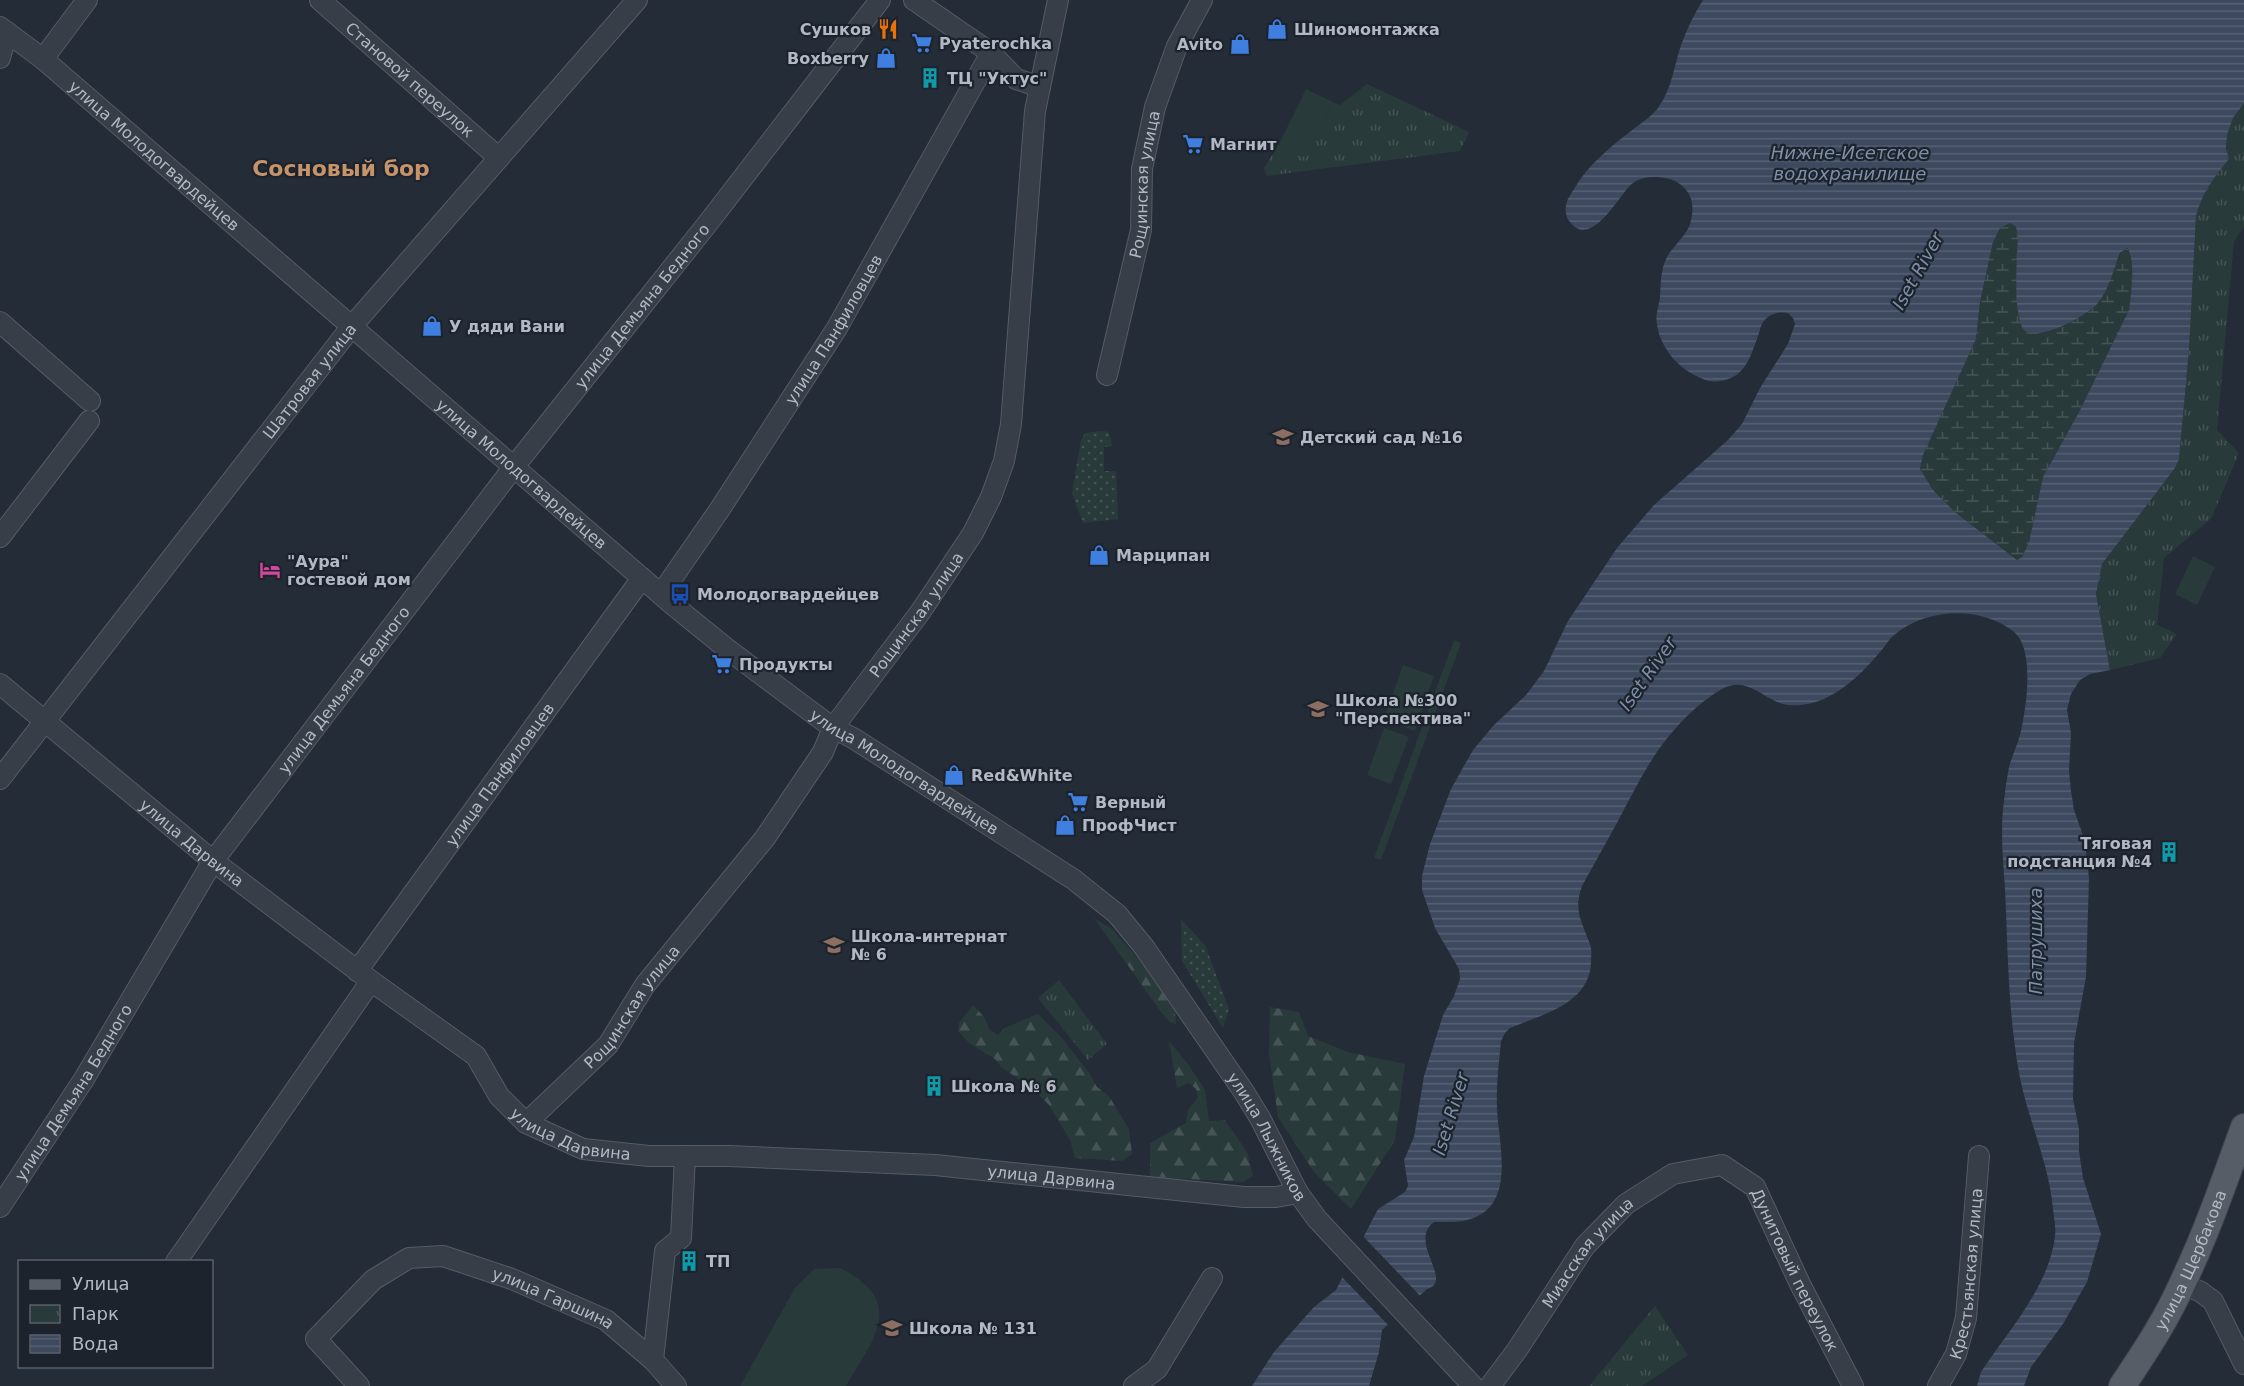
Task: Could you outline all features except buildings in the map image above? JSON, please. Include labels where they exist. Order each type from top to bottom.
[{"type":"main road","name":"улица Щербакова","points":[[2122,1386],[2183,1284],[2218,1200],[2244,1127]]},
{"type":"street","points":[[43,59],[87,0]]},
{"type":"street","name":"Становой переулок","points":[[320,0],[499,158]]},
{"type":"street","name":"Шатровая улица","points":[[0,778],[352,327],[637,0]]},
{"type":"street","name":"улица Демьяна Бедного","points":[[0,1207],[84,1079],[213,861],[513,468],[708,223],[880,0]]},
{"type":"street","points":[[914,0],[991,53],[1016,79],[1040,87]]},
{"type":"street","name":"Рощинская улица","points":[[526,1123],[608,1045],[645,985],[765,838],[823,752],[833,728],[921,611],[974,532],[992,497],[1004,461],[1012,414],[1035,111],[1058,0]]},
{"type":"street","name":"Рощинская улица","points":[[1107,375],[1141,230],[1142,169],[1155,107],[1177,46],[1202,0]]},
{"type":"street","points":[[0,58],[3,30]]},
{"type":"street","name":"улица Молодогвардейцев","points":[[3,30],[43,59],[513,468],[726,648],[833,728],[853,738],[1073,879]]},
{"type":"street","name":"улица Панфиловцев","points":[[661,594],[720,509],[837,328],[991,53]]},
{"type":"street","points":[[0,322],[90,401]]},
{"type":"street","points":[[0,537],[89,421]]},
{"type":"street","name":"улица Панфиловцев","points":[[177,1260],[364,976],[642,578]]},
{"type":"street","name":"улица Дарвина","points":[[0,684],[213,861],[364,976],[476,1056],[499,1096],[526,1123],[583,1149],[649,1156],[729,1156],[935,1165],[1244,1197],[1276,1197],[1298,1193]]},
{"type":"street","name":"улица Лыжников","points":[[1073,879],[1117,914],[1144,947],[1244,1092],[1260,1118],[1298,1193],[1322,1223],[1473,1386]]},
{"type":"street","points":[[653,1359],[664,1251],[681,1238],[685,1156]]},
{"type":"street","name":"Крестьянская улица","points":[[1938,1386],[1956,1354],[1966,1318],[1979,1156]]},
{"type":"street","name":"Миасская улица","points":[[1490,1386],[1517,1350],[1585,1246],[1626,1204],[1673,1174],[1722,1165]]},
{"type":"street","name":"Дунитовый переулок","points":[[1722,1165],[1755,1187],[1800,1284],[1853,1386]]},
{"type":"street","name":"улица Гаршина","points":[[359,1386],[316,1339],[373,1280],[409,1258],[443,1256],[512,1279],[606,1320],[653,1359],[676,1386]]},
{"type":"street","points":[[1134,1386],[1157,1368],[1212,1278]]},
{"type":"street","points":[[2183,1284],[2201,1292],[2213,1301],[2244,1364]]},
{"type":"green space","points":[[1367,84],[1469,132],[1460,151],[1267,176],[1264,168],[1279,144],[1306,157],[1333,102],[1340,105]]},
{"type":"green space","points":[[1306,89],[1333,102],[1306,158],[1279,144]]},
{"type":"green space","points":[[2244,103],[2244,227],[2234,241],[2217,430],[2239,453],[2211,519],[2164,558],[2157,625],[2177,634],[2160,658],[2110,670],[2096,594],[2102,564],[2175,468],[2179,459],[2189,350],[2196,216],[2209,186],[2229,159],[2227,136],[2231,122]]},
{"type":"green space","points":[[2010,223],[2016,227],[2018,236],[2018,300],[2023,328],[2044,333],[2091,310],[2099,302],[2123,249],[2128,249],[2133,271],[2129,310],[2079,412],[2043,477],[2029,542],[2022,557],[2017,560],[1956,513],[1933,490],[1920,469],[1923,455],[1976,339],[1980,302],[1993,242],[2000,228]]},
{"type":"green space","points":[[1109,432],[1112,446],[1104,447],[1104,471],[1116,471],[1118,519],[1083,523],[1072,493],[1081,440],[1085,433]]},
{"type":"green space","points":[[2193,556],[2215,567],[2197,605],[2175,594]]},
{"type":"green space","points":[[1454,640],[1461,643],[1381,860],[1374,858]]},
{"type":"green space","points":[[1403,665],[1434,676],[1415,731],[1384,719]]},
{"type":"green space","points":[[1384,728],[1409,737],[1391,784],[1367,775]]},
{"type":"green space","points":[[1094,918],[1112,929],[1143,964],[1175,1011],[1176,1024],[1170,1022],[1161,1012]]},
{"type":"green space","points":[[1181,919],[1205,945],[1229,1009],[1223,1028],[1182,961]]},
{"type":"green space","points":[[1059,980],[1107,1044],[1088,1060],[1038,998]]},
{"type":"green space","points":[[973,1005],[985,1018],[989,1029],[998,1035],[1004,1028],[1038,1014],[1061,1037],[1090,1074],[1097,1087],[1109,1096],[1129,1129],[1132,1154],[1122,1161],[1075,1158],[1070,1140],[1049,1105],[1032,1088],[1001,1067],[995,1059],[969,1043],[958,1031],[959,1023]]},
{"type":"green space","points":[[1270,1007],[1299,1012],[1308,1036],[1348,1052],[1405,1064],[1395,1140],[1351,1209],[1314,1172],[1278,1117],[1269,1054]]},
{"type":"green space","points":[[1169,1041],[1205,1090],[1209,1121],[1225,1120],[1247,1152],[1253,1176],[1243,1182],[1150,1177],[1150,1143],[1186,1123],[1188,1110],[1198,1097],[1196,1089],[1189,1083],[1177,1088]]},
{"type":"green space","points":[[840,1268],[861,1281],[873,1294],[879,1307],[879,1322],[874,1337],[846,1386],[740,1386],[795,1288],[814,1269]]},
{"type":"green space","points":[[1655,1306],[1688,1355],[1642,1386],[1589,1386]]},
{"type":"water","name":"Нижне-Исетское водохранилище","points":[[1703,0],[2244,0],[2244,103],[2233,118],[2227,135],[2226,148],[2229,159],[2209,186],[2196,216],[2189,350],[2179,459],[2175,468],[2102,564],[2096,594],[2110,670],[2090,674],[2080,680],[2071,694],[2067,710],[2071,733],[2069,771],[2071,791],[2074,810],[2085,841],[2089,878],[2086,977],[2074,1043],[2073,1099],[2079,1129],[2083,1178],[2101,1234],[2087,1282],[2063,1324],[2031,1367],[2024,1386],[1977,1386],[1981,1372],[2026,1308],[2045,1273],[2051,1255],[2055,1223],[2051,1192],[2020,1078],[2013,1031],[2008,960],[2002,845],[2003,812],[2009,767],[2025,711],[2027,665],[2025,651],[2013,631],[2000,623],[1985,617],[1952,613],[1936,615],[1906,627],[1893,636],[1855,678],[1824,699],[1813,703],[1789,705],[1777,702],[1746,686],[1730,686],[1704,701],[1676,728],[1645,771],[1579,894],[1578,909],[1590,944],[1589,976],[1573,998],[1562,1006],[1510,1028],[1501,1041],[1497,1099],[1502,1170],[1495,1200],[1485,1211],[1471,1219],[1458,1222],[1434,1222],[1427,1230],[1425,1240],[1436,1278],[1434,1285],[1382,1330],[1379,1352],[1369,1386],[1252,1386],[1274,1352],[1314,1307],[1336,1290],[1378,1209],[1405,1192],[1408,1186],[1404,1160],[1414,1137],[1424,1076],[1443,1015],[1454,996],[1460,979],[1459,969],[1435,928],[1422,890],[1422,876],[1430,844],[1451,789],[1473,750],[1494,725],[1526,695],[1544,671],[1568,621],[1617,548],[1654,505],[1728,440],[1742,424],[1760,388],[1788,344],[1795,324],[1788,313],[1772,315],[1762,324],[1749,359],[1737,375],[1717,381],[1699,378],[1682,367],[1668,352],[1659,334],[1657,320],[1663,267],[1690,225],[1692,210],[1688,192],[1680,184],[1670,179],[1644,178],[1633,183],[1596,225],[1587,229],[1579,229],[1570,222],[1567,216],[1567,201],[1586,172],[1607,150],[1652,114],[1663,101],[1683,39]],"holes":[[[2010,223],[2016,227],[2018,236],[2017,307],[2022,327],[2027,332],[2036,333],[2060,327],[2093,308],[2105,292],[2120,253],[2127,248],[2132,268],[2129,310],[2079,412],[2043,477],[2029,542],[2022,557],[2017,560],[1956,513],[1933,490],[1920,469],[1923,455],[1976,339],[1980,302],[1993,242],[2000,228]]]},
{"type":"pier","points":[[1361,1234],[1422,1298],[1390,1327],[1340,1275]]},
{"type":"place","name":"Сушков","points":[[888,29]]},
{"type":"place","name":"Шиномонтажка","points":[[1277,29]]},
{"type":"place","name":"Pyaterochka","points":[[922,43]]},
{"type":"place","name":"Avito","points":[[1240,44]]},
{"type":"place","name":"Boxberry","points":[[886,58]]},
{"type":"place","name":"ТЦ \"Уктус\"","points":[[930,78]]},
{"type":"place","name":"Магнит","points":[[1193,144]]},
{"type":"place","name":"У дяди Вани","points":[[432,326]]},
{"type":"place","name":"Детский сад №16","points":[[1283,437]]},
{"type":"place","name":"Марципан","points":[[1099,555]]},
{"type":"place","name":"\"Аура\" гостевой дом","points":[[270,570]]},
{"type":"place","name":"Молодогвардейцев","points":[[680,594]]},
{"type":"place","name":"Продукты","points":[[722,664]]},
{"type":"place","name":"Школа №300 \"Перспектива\"","points":[[1318,709]]},
{"type":"place","name":"Red&White","points":[[954,775]]},
{"type":"place","name":"Верный","points":[[1078,802]]},
{"type":"place","name":"ПрофЧист","points":[[1065,825]]},
{"type":"place","name":"Тяговая подстанция №4","points":[[2169,852]]},
{"type":"place","name":"Школа-интернат № 6","points":[[834,945]]},
{"type":"place","name":"Школа № 6","points":[[934,1086]]},
{"type":"place","name":"ТП","points":[[689,1261]]},
{"type":"place","name":"Школа № 131","points":[[892,1328]]},
{"type":"district","name":"Сосновый бор","points":[[341,168]]},
{"type":"water label","name":"Iset River","points":[[1918,271]]},
{"type":"water label","name":"Iset River","points":[[1648,674]]},
{"type":"water label","name":"Патрушиха","points":[[2036,941]]},
{"type":"water label","name":"Iset River","points":[[1451,1114]]}]
